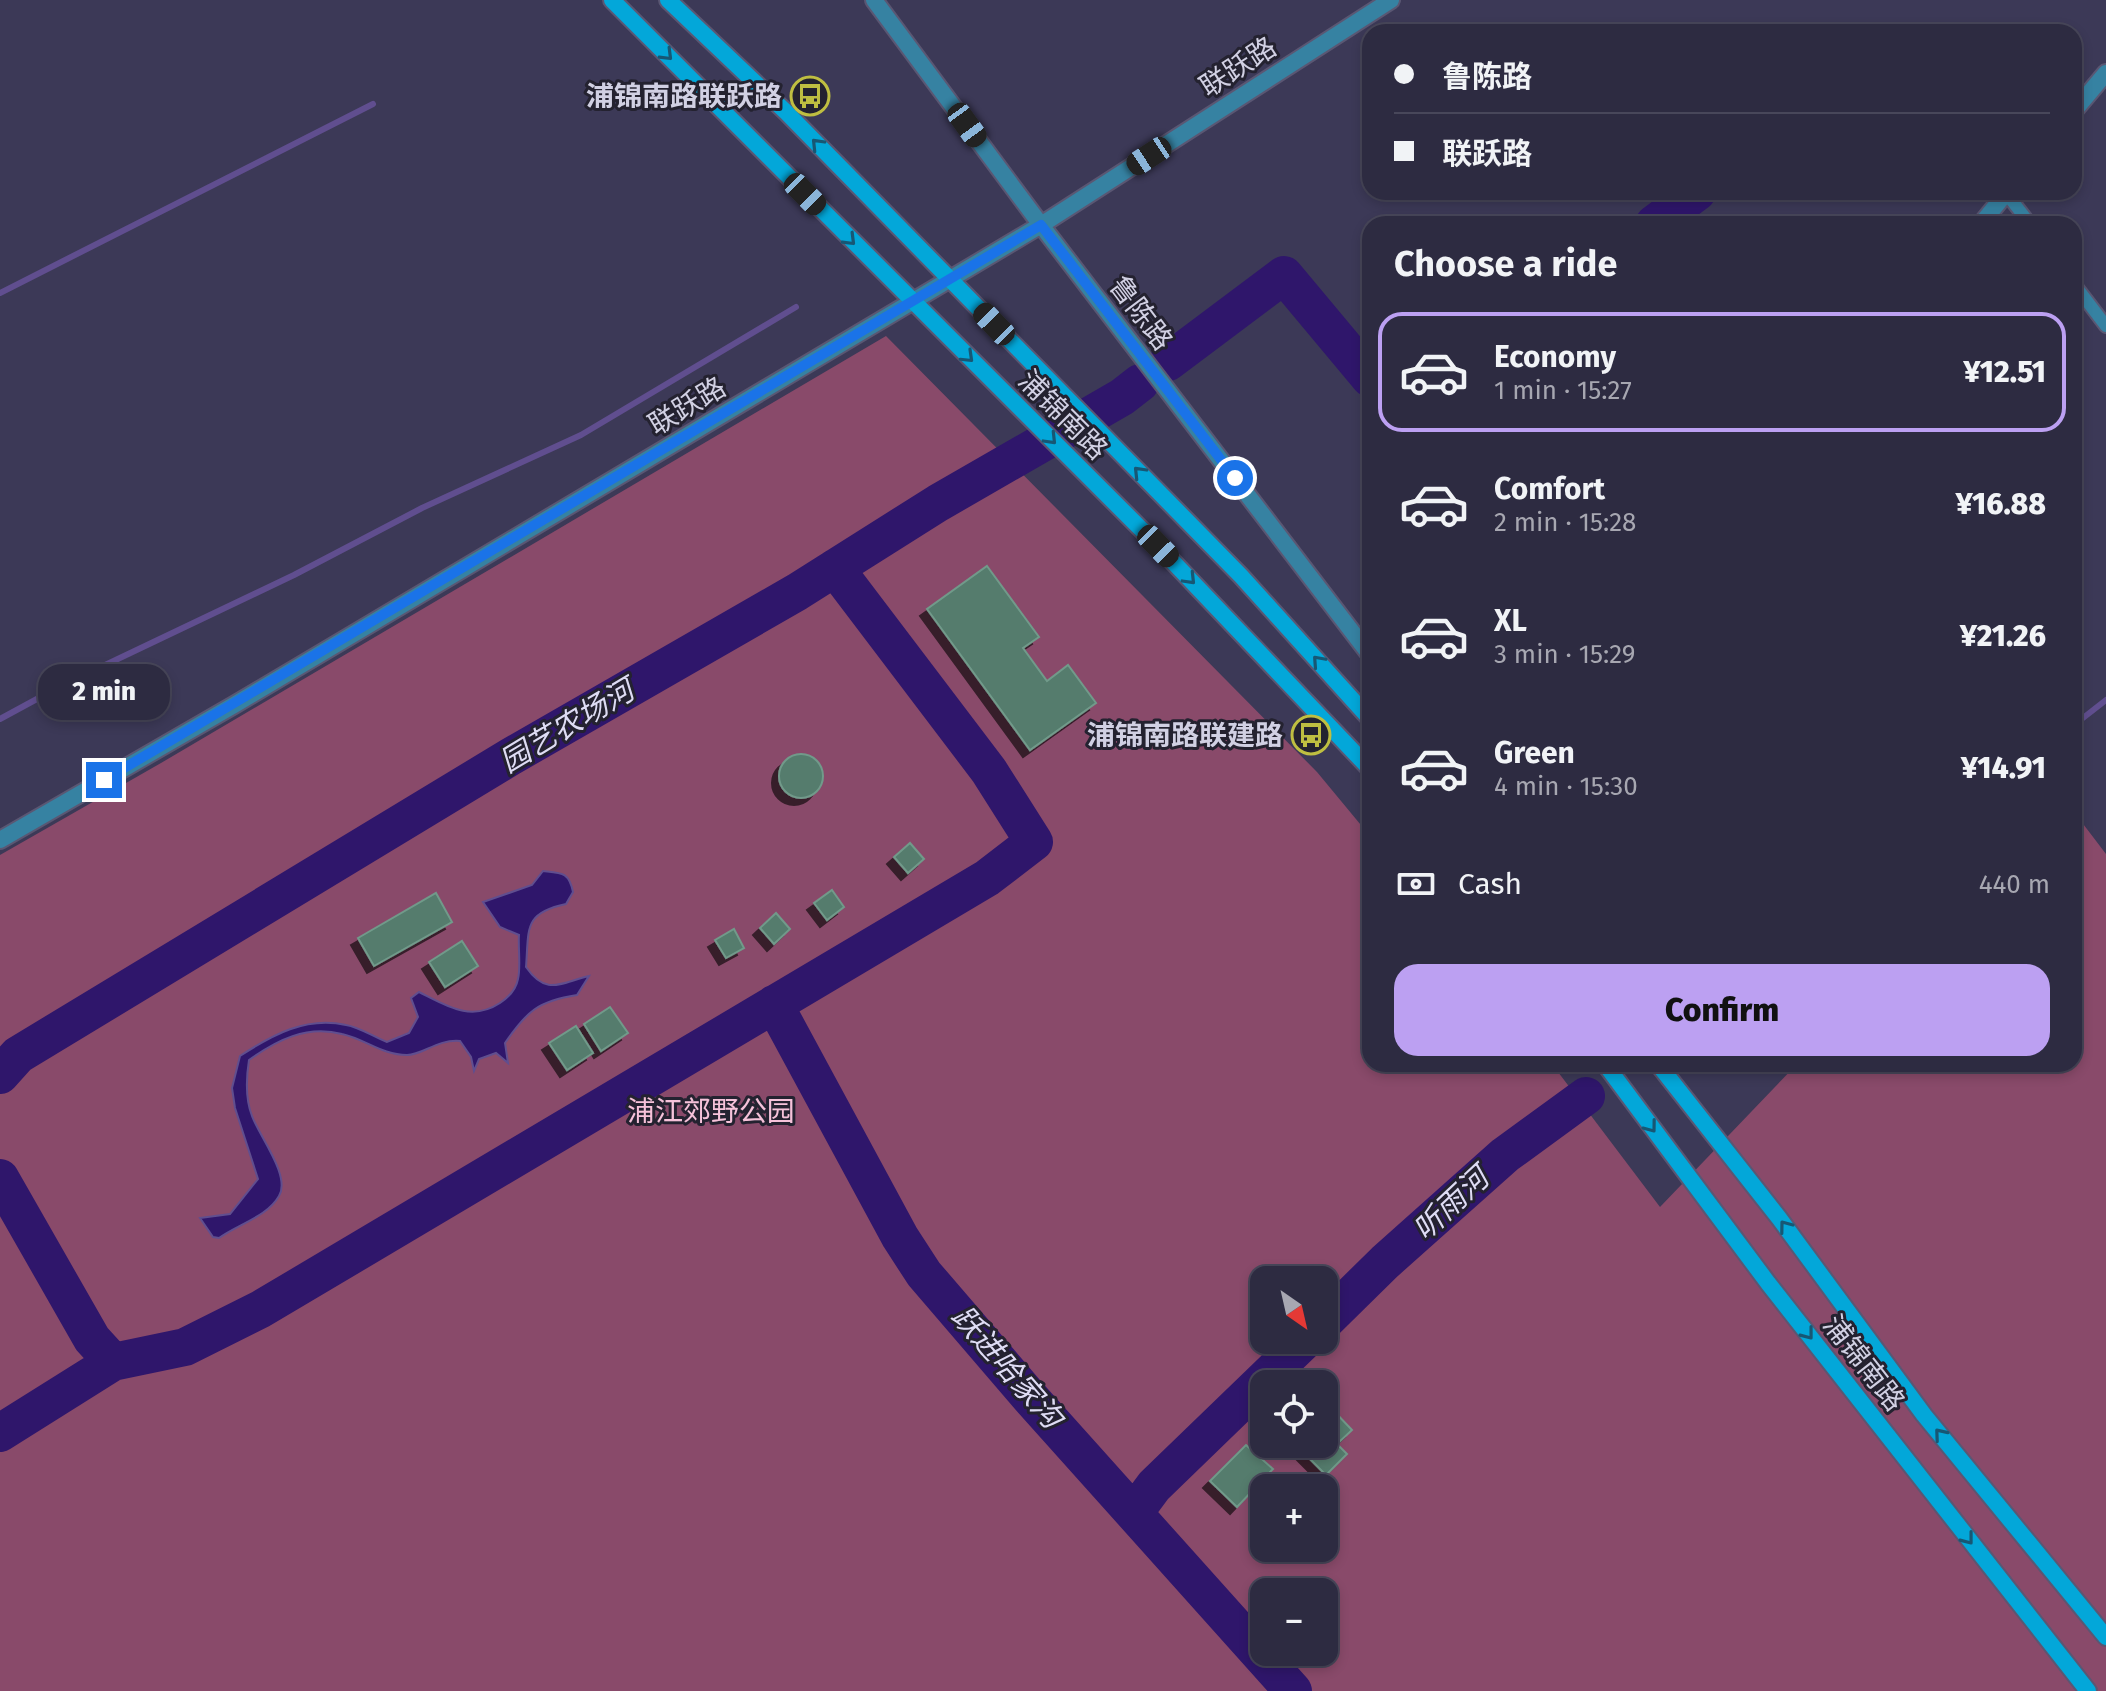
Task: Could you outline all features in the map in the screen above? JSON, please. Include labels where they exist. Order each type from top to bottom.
[{"type":"main road","name":"浦锦南路","points":[[612,0],[1191,580],[1362,761]]},
{"type":"main road","name":"浦锦南路","points":[[668,0],[786,112],[1241,576],[1362,710]]},
{"type":"main road","name":"浦锦南路","points":[[1611,1072],[1768,1283],[2088,1691]]},
{"type":"main road","name":"浦锦南路","points":[[1664,1072],[1779,1218],[1924,1415],[2103,1631]]},
{"type":"street","name":"鲁陈路","points":[[874,0],[1041,225],[1362,645]]},
{"type":"street","name":"联跃路","points":[[0,840],[248,697],[1041,225],[1391,0]]},
{"type":"street","points":[[2082,102],[2106,73]]},
{"type":"street","points":[[1988,216],[2000,200]]},
{"type":"lane","points":[[2082,294],[2106,326]]},
{"type":"green space","name":"浦江郊野公园","points":[[886,336],[1317,772],[1362,826],[1362,1072],[1558,1072],[1660,1207],[1789,1072],[2082,1072],[2082,822],[2106,854],[2106,1691],[0,1691],[0,855]]},
{"type":"shaded area","points":[[543,871],[567,877],[573,892],[566,904],[542,912],[535,918],[527,942],[526,967],[540,982],[554,985],[589,976],[577,995],[543,1004],[527,1015],[505,1043],[508,1063],[496,1053],[479,1059],[474,1071],[471,1057],[460,1041],[444,1042],[407,1055],[342,1034],[316,1031],[292,1036],[249,1060],[248,1102],[278,1167],[282,1188],[274,1203],[260,1215],[219,1238],[213,1237],[200,1218],[230,1214],[258,1179],[235,1108],[232,1088],[240,1056],[290,1029],[317,1023],[351,1026],[387,1042],[409,1033],[418,1017],[411,998],[419,992],[449,1007],[469,1012],[489,1009],[500,1003],[512,993],[517,983],[519,935],[500,927],[483,902],[532,885]]},
{"type":"building","points":[[987,566],[1039,637],[1023,648],[1047,681],[1068,665],[1096,703],[1030,750],[927,609]]},
{"type":"building","points":[[801,754],[817,760],[823,776],[817,792],[801,798],[785,792],[779,776],[785,760]]},
{"type":"building","points":[[910,843],[924,859],[908,873],[894,857]]},
{"type":"building","points":[[832,890],[844,907],[827,920],[814,903]]},
{"type":"building","points":[[436,893],[452,922],[374,966],[358,938]]},
{"type":"building","points":[[776,913],[790,929],[774,944],[760,928]]},
{"type":"building","points":[[734,929],[744,948],[726,958],[715,940]]},
{"type":"building","points":[[462,941],[478,966],[445,987],[429,962]]},
{"type":"building","points":[[610,1007],[628,1033],[601,1051],[584,1024]]},
{"type":"building","points":[[576,1026],[593,1053],[567,1070],[549,1043]]},
{"type":"building","points":[[1338,1415],[1352,1430],[1338,1443]]},
{"type":"building","points":[[1246,1445],[1250,1449],[1250,1458],[1261,1458],[1273,1469],[1268,1474],[1250,1474],[1250,1493],[1237,1507],[1210,1481]]},
{"type":"building","points":[[1338,1445],[1347,1454],[1325,1474],[1309,1458],[1338,1458]]},
{"type":"waterway","points":[[0,293],[373,104]]},
{"type":"waterway","name":"园艺农场河","points":[[1665,216],[1686,200]]},
{"type":"waterway","name":"园艺农场河","points":[[1168,362],[1284,275],[1362,368]]},
{"type":"waterway","points":[[0,719],[59,687],[294,575],[422,508],[581,435],[796,307]]},
{"type":"waterway","name":"园艺农场河","points":[[0,1075],[18,1055],[510,757],[797,592],[938,503],[1122,397],[1140,383]]},
{"type":"waterway","points":[[0,1433],[113,1362],[185,1347],[261,1309],[987,878],[1034,842],[989,771],[835,568]]},
{"type":"waterway","name":"听雨河","points":[[2082,719],[2106,700]]},
{"type":"waterway","name":"跃进哈家沟","points":[[774,1004],[900,1237],[924,1274],[1293,1691]]},
{"type":"waterway","name":"听雨河","points":[[1338,1308],[1505,1155],[1586,1096]]},
{"type":"waterway","name":"园艺农场河","points":[[0,1178],[92,1339],[113,1362]]},
{"type":"waterway","name":"听雨河","points":[[1134,1513],[1154,1486],[1291,1354]]},
{"type":"place","name":"浦锦南路联跃路","points":[[810,96]]},
{"type":"place","name":"浦锦南路联建路","points":[[1311,735]]},
{"type":"route","points":[[104,780],[1041,225],[1235,478]]}]
